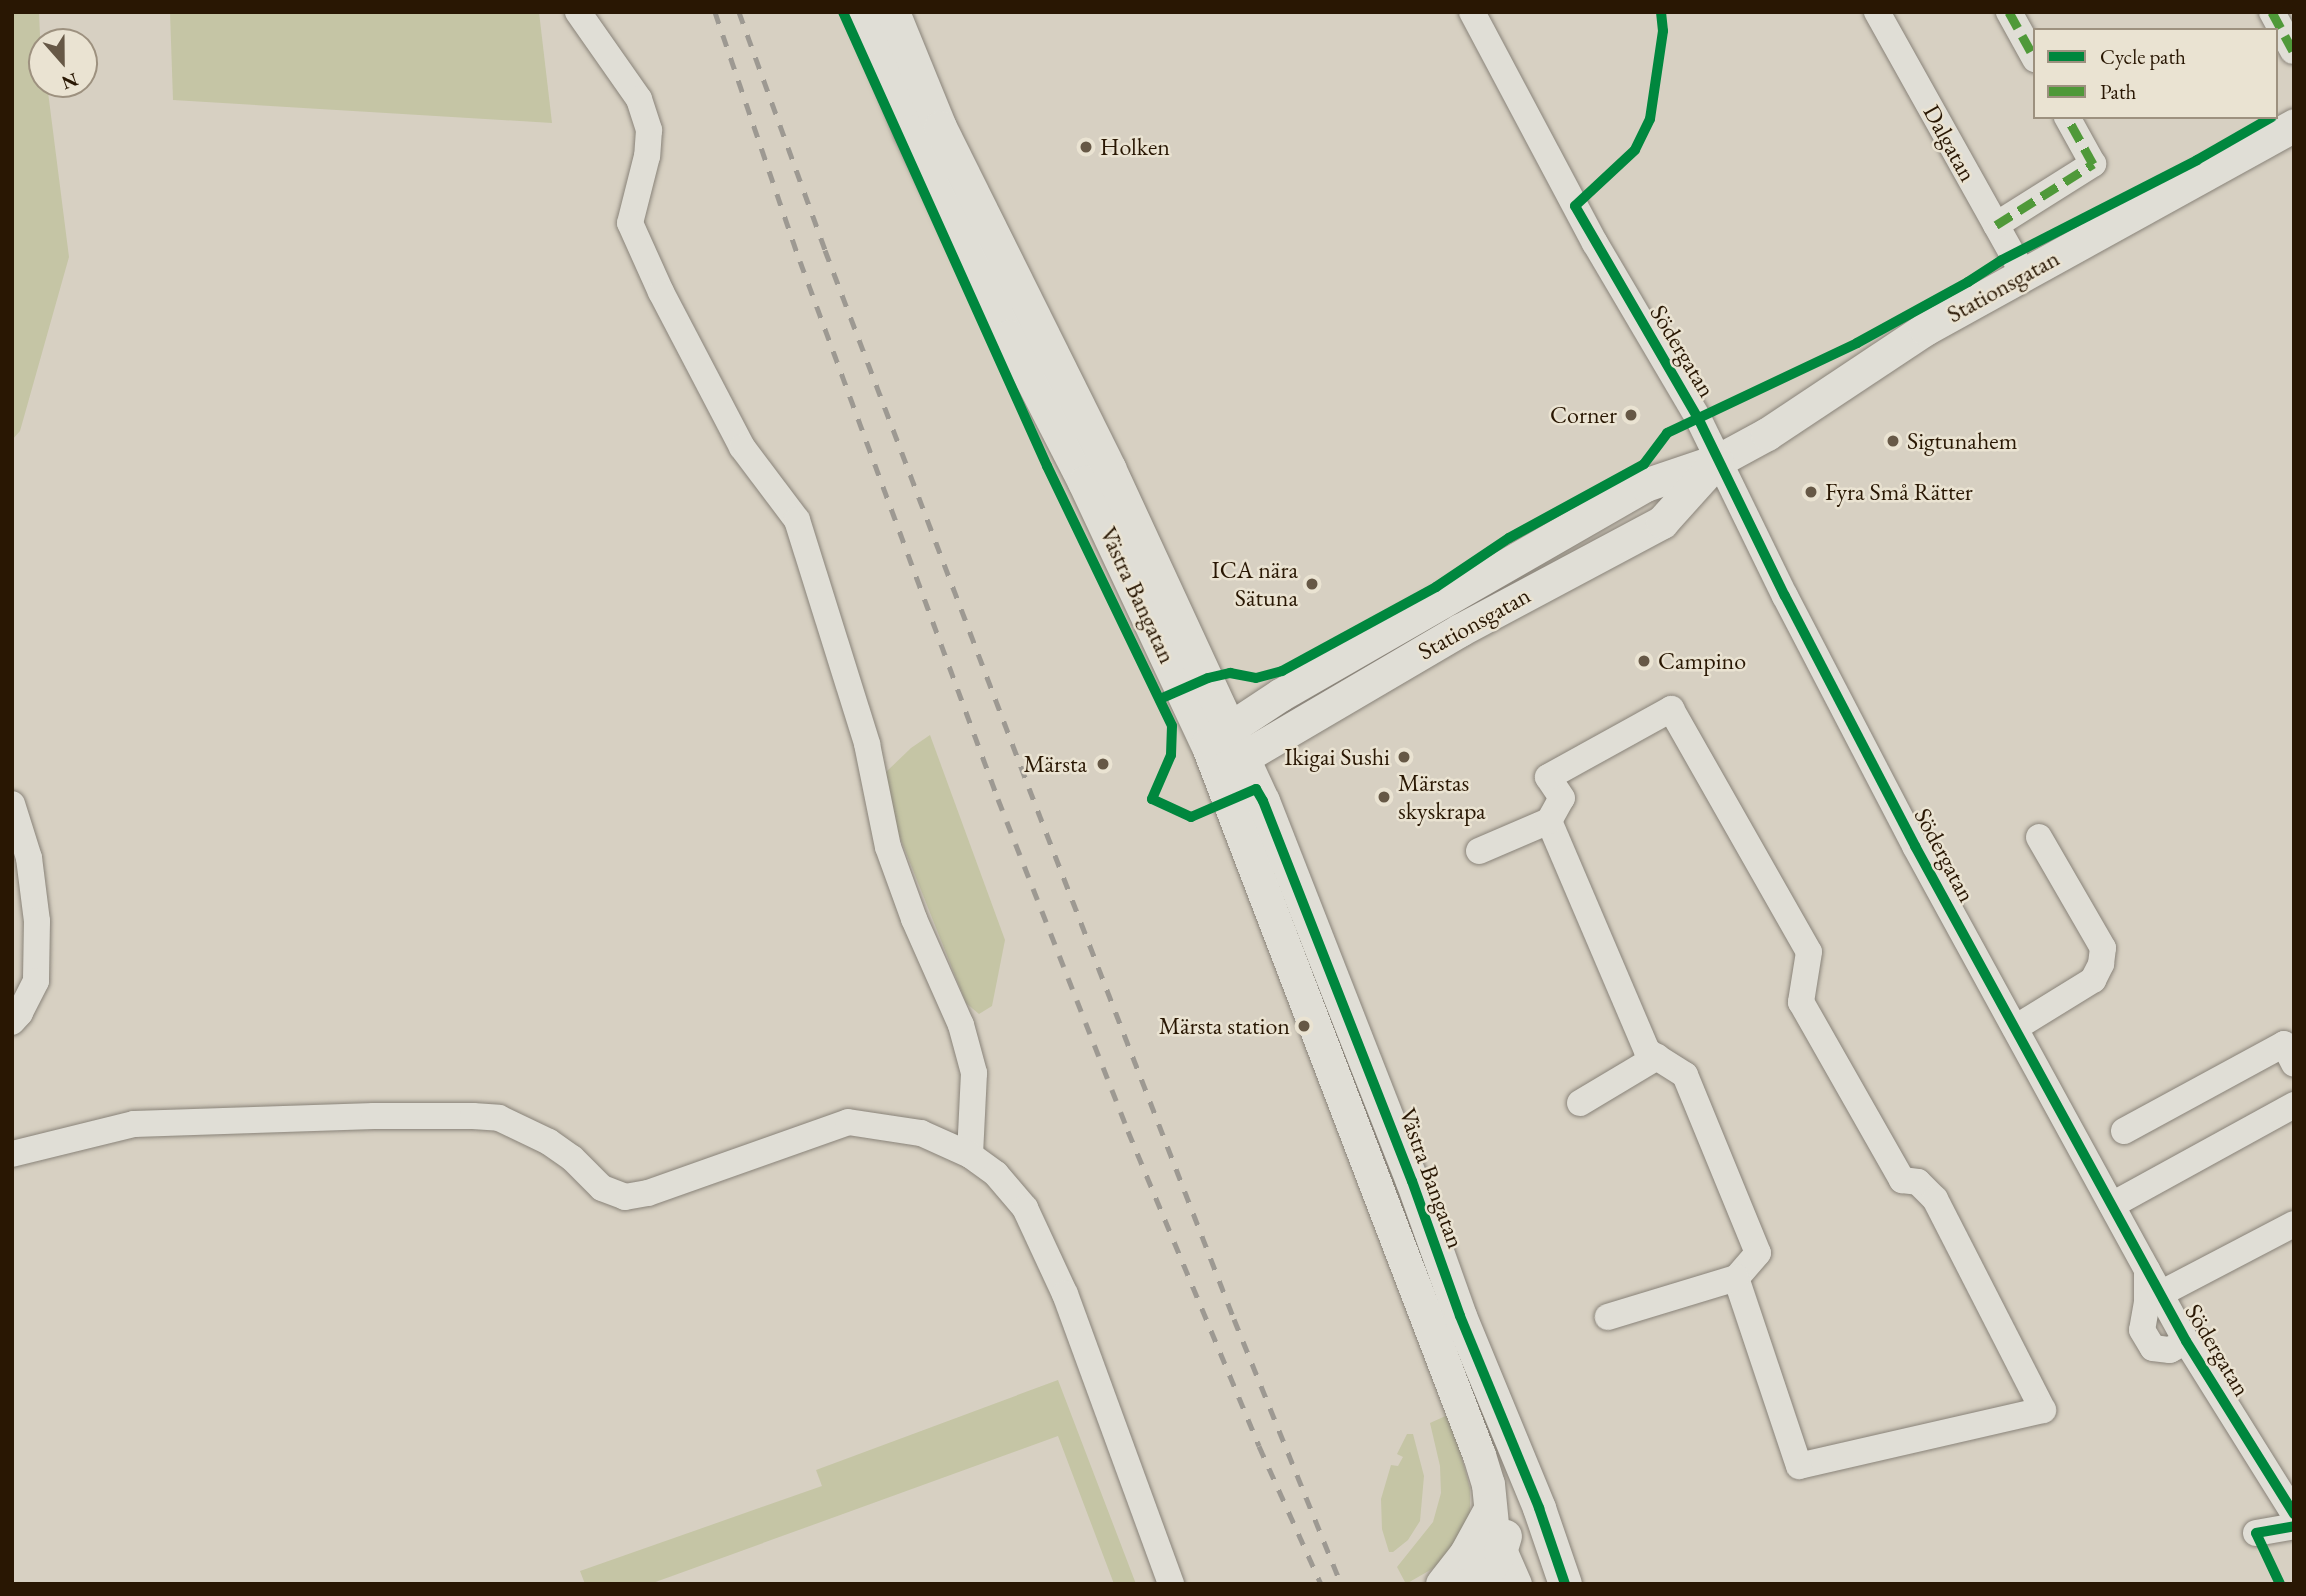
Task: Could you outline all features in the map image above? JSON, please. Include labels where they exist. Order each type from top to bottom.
[{"type":"street","points":[[578,12],[639,99],[649,130],[647,156],[630,223],[660,292],[742,447],[797,520],[867,744],[888,848],[914,919],[961,1025],[974,1073],[970,1155]]},
{"type":"street","name":"Västra Bangatan","points":[[862,12],[910,131],[1009,336],[1224,750],[1479,1455],[1488,1484],[1490,1509]]},
{"type":"street","name":"Västra Bangatan","points":[[893,12],[940,127],[1110,468],[1224,750],[1407,1168],[1503,1426],[1539,1508],[1565,1584]]},
{"type":"street","name":"Södergatan","points":[[1472,12],[1595,243],[1698,418],[1828,679],[2186,1341],[2282,1478],[2294,1514]]},
{"type":"street","name":"Dalgatan","points":[[1877,12],[2023,273]]},
{"type":"street","points":[[2009,12],[2033,55]]},
{"type":"street","points":[[2272,12],[2293,51]]},
{"type":"street","points":[[1996,225],[2093,164],[2068,119]]},
{"type":"street","name":"Stationsgatan","points":[[1224,750],[1645,485],[1719,460],[1767,434],[1926,329],[2294,125]]},
{"type":"street","points":[[1479,851],[1549,821],[1562,799],[1548,777],[1671,709],[1809,952],[1801,1002],[1902,1180],[1918,1182],[1935,1199],[2043,1410],[1799,1465],[1736,1278]]},
{"type":"street","points":[[12,804],[29,858],[37,921],[36,981],[20,1013],[12,1022]]},
{"type":"street","points":[[1549,821],[1647,1051],[1685,1075],[1758,1253],[1736,1278],[1608,1317]]},
{"type":"street","points":[[2015,1028],[2093,980],[2101,964],[2103,948],[2039,837]]},
{"type":"street","points":[[2124,1131],[2284,1044],[2294,1064]]},
{"type":"street","points":[[1580,1103],[1657,1057]]},
{"type":"street","points":[[2112,1205],[2294,1105]]},
{"type":"street","points":[[12,1154],[134,1124],[374,1116],[486,1117],[499,1118],[549,1142],[572,1158],[602,1188],[625,1197],[648,1193],[848,1122],[921,1133],[970,1155],[996,1174],[1025,1208],[1065,1294],[1171,1584]]},
{"type":"street","points":[[2161,1294],[2294,1224]]},
{"type":"street","name":"Södergatan","points":[[2147,1268],[2147,1302],[2142,1330],[2153,1348],[2171,1350],[2186,1341]]},
{"type":"street","name":"Västra Bangatan","points":[[1479,1584],[1500,1552],[1511,1519],[1503,1426]]},
{"type":"street","points":[[1490,1509],[1493,1534],[1515,1584]]},
{"type":"street","points":[[1441,1584],[1466,1553],[1490,1509]]},
{"type":"street","points":[[2256,1532],[2294,1526]]},
{"type":"street","points":[[1466,1553],[1500,1552],[1521,1563],[1541,1584]]},
{"type":"green space","points":[[12,12],[39,12],[40,28],[28,28],[28,98],[49,98],[69,257],[20,431],[12,440]]},
{"type":"green space","points":[[170,12],[539,12],[552,123],[173,100]]},
{"type":"green space","points":[[930,735],[1005,940],[992,1006],[979,1014],[966,1003],[885,800],[884,774],[911,748]]},
{"type":"green space","points":[[1058,1380],[1136,1584],[1114,1584],[1058,1436],[650,1584],[585,1584],[580,1571],[822,1486],[816,1470]]},
{"type":"green space","points":[[1450,1414],[1470,1488],[1470,1514],[1450,1553],[1432,1569],[1406,1584],[1397,1567],[1433,1522],[1441,1493],[1440,1466],[1430,1423]]},
{"type":"green space","points":[[1407,1434],[1413,1434],[1424,1476],[1420,1521],[1408,1540],[1393,1552],[1389,1552],[1382,1529],[1381,1499],[1391,1465],[1398,1466],[1403,1457],[1397,1454]]},
{"type":"railway","points":[[715,12],[800,261],[998,799],[1128,1131],[1259,1446],[1321,1584]]},
{"type":"railway","points":[[739,12],[825,250],[1029,788],[1234,1319],[1341,1584]]},
{"type":"marked path","points":[[2009,12],[2033,55]]},
{"type":"marked path","points":[[2272,12],[2293,51]]},
{"type":"marked path","points":[[1996,225],[2093,164],[2068,119]]},
{"type":"cycle path","points":[[843,12],[1047,466],[1172,726],[1171,755],[1152,799],[1191,817],[1256,789],[1263,801],[1412,1181],[1460,1316],[1539,1508],[1565,1584]]},
{"type":"cycle path","points":[[1661,12],[1663,31],[1650,119],[1635,150],[1575,206],[1698,418],[1785,596],[1915,846],[2186,1341],[2294,1514]]},
{"type":"cycle path","points":[[1160,699],[1208,678],[1230,673],[1256,678],[1282,671],[1436,587],[1509,538],[1644,464],[1667,433],[1857,343],[1968,282],[2002,260],[2197,160],[2269,119]]},
{"type":"cycle path","points":[[2280,1584],[2256,1533],[2294,1526]]},
{"type":"place","name":"Holken","points":[[1086,147]]},
{"type":"place","name":"Corner","points":[[1631,415]]},
{"type":"place","name":"Sigtunahem","points":[[1893,441]]},
{"type":"place","name":"Fyra Små Rätter","points":[[1811,492]]},
{"type":"place","name":"ICA nära Sätuna","points":[[1312,584]]},
{"type":"place","name":"Campino","points":[[1644,661]]},
{"type":"place","name":"Ikigai Sushi","points":[[1404,757]]},
{"type":"place","name":"Märsta","points":[[1103,764]]},
{"type":"place","name":"Märstas skyskrapa","points":[[1384,797]]},
{"type":"place","name":"Märsta station","points":[[1304,1026]]}]
